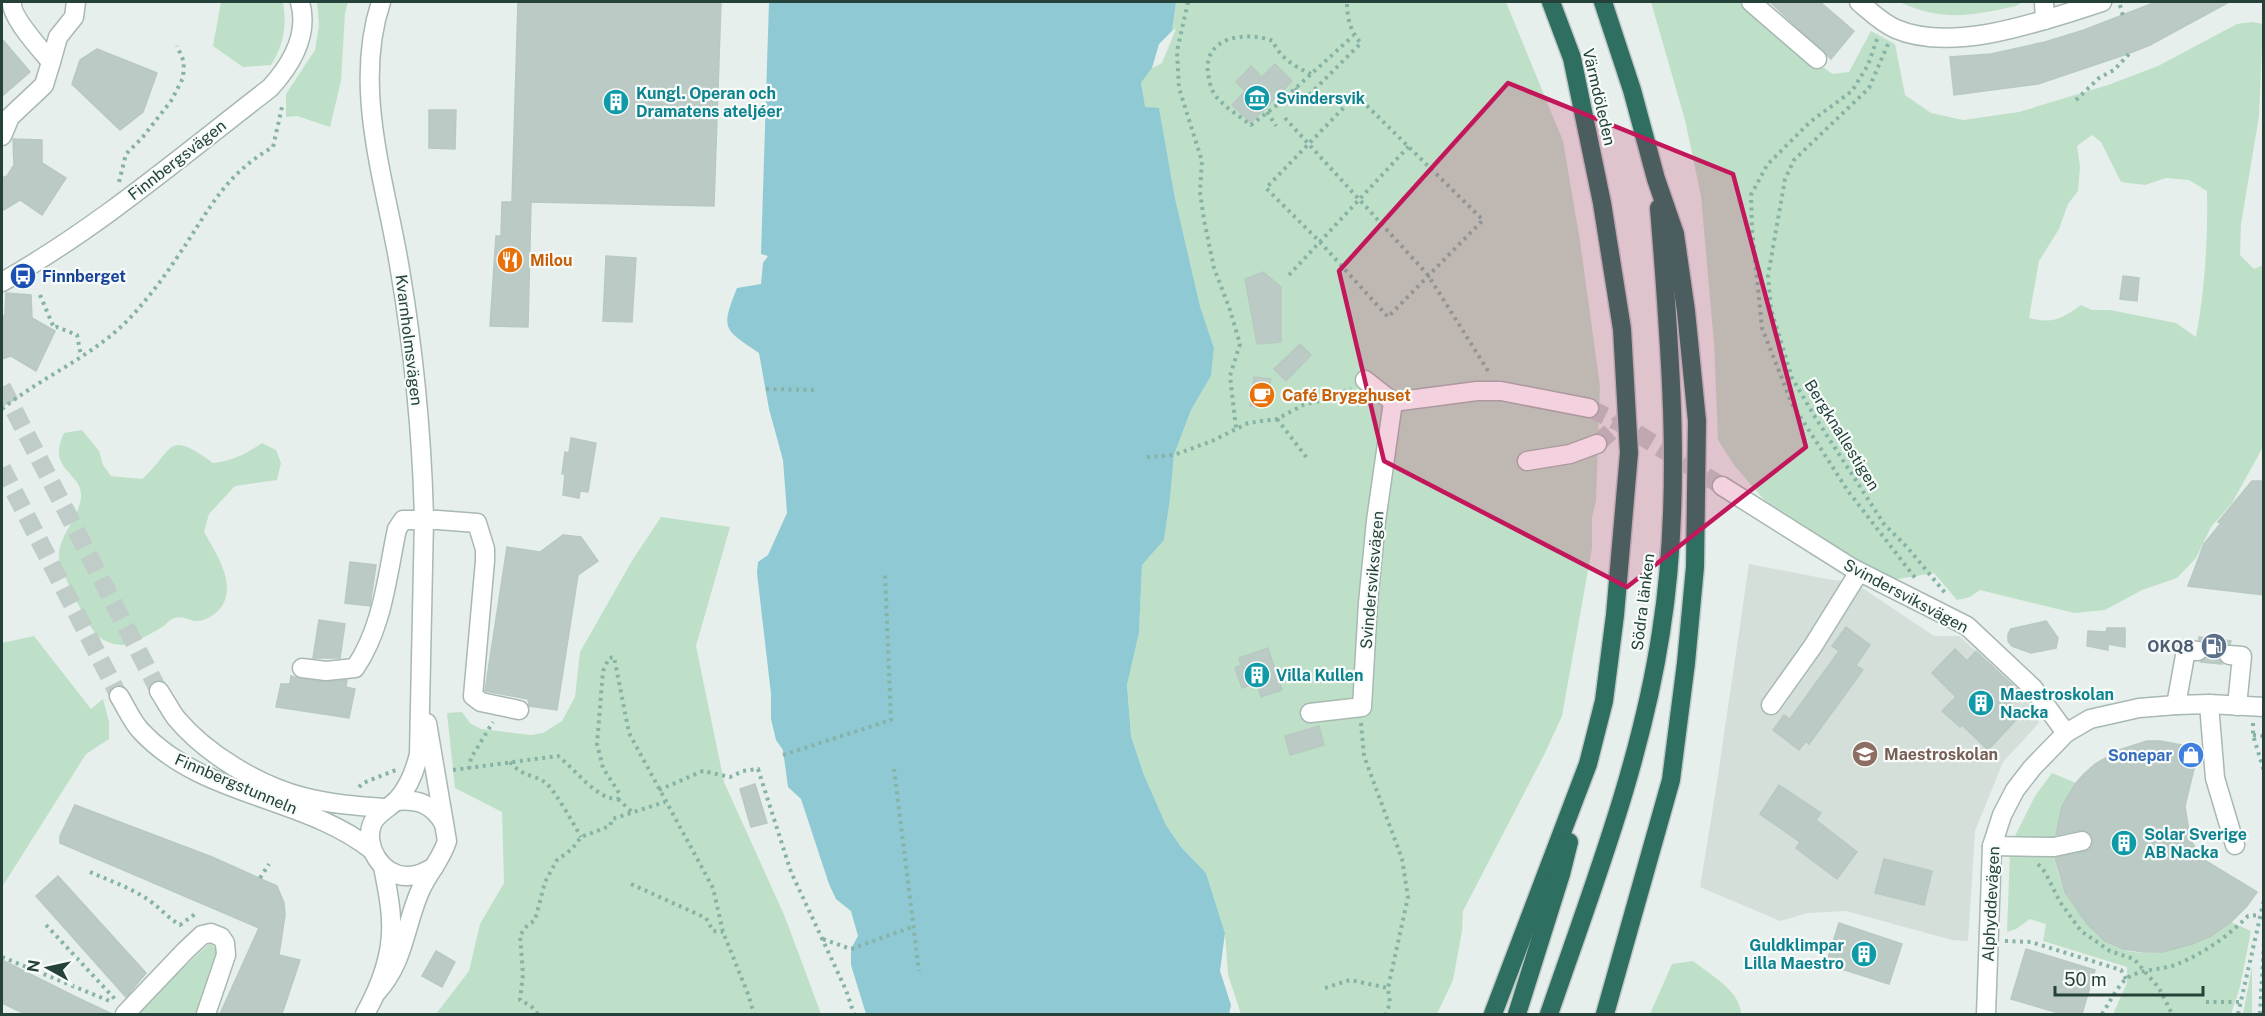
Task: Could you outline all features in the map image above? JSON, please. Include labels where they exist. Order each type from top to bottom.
[{"type":"highway","name":"Värmdöleden","points":[[1551,2],[1572,58],[1602,203],[1622,329],[1629,453],[1615,615],[1604,701],[1588,764]]},
{"type":"highway","name":"Värmdöleden","points":[[1603,2],[1632,90],[1656,179]]},
{"type":"highway","name":"Södra länken","points":[[1550,1014],[1622,803],[1661,633],[1670,553],[1672,485],[1668,328],[1656,179]]},
{"type":"highway","points":[[1605,1014],[1671,780],[1686,663],[1695,567],[1697,421],[1686,311],[1675,234],[1656,179]]},
{"type":"highway","points":[[1493,1014],[1588,764]]},
{"type":"highway","points":[[1517,1014],[1561,874],[1588,764]]},
{"type":"street","points":[[12,2],[11,8],[51,62]]},
{"type":"street","points":[[2,136],[6,112],[44,85],[58,37],[74,17],[76,2]]},
{"type":"street","name":"Finnbergsvägen","points":[[2,282],[48,256],[270,88],[283,75],[294,57],[301,32],[300,2]]},
{"type":"street","name":"Kvarnholmsvägen","points":[[365,1014],[376,993],[391,938],[391,919],[383,866],[372,850],[370,837],[373,823],[408,784],[419,754],[424,519],[418,412],[411,342],[370,106],[369,69],[373,35],[381,2]]},
{"type":"street","points":[[1751,2],[1817,59]]},
{"type":"street","points":[[1859,2],[1889,25],[1911,35],[1948,38],[1983,34],[2045,11],[2102,2]]},
{"type":"street","points":[[1365,380],[1393,402],[1477,391],[1501,391],[1589,408]]},
{"type":"street","name":"Svindersviksvägen","points":[[1362,707],[1368,603],[1376,521],[1393,402]]},
{"type":"street","points":[[1527,461],[1570,454],[1597,444]]},
{"type":"street","name":"Svindersviksvägen","points":[[1722,486],[1859,572],[1967,626],[2033,688],[2066,733]]},
{"type":"street","points":[[302,668],[326,672],[355,668],[366,651],[382,604],[397,529],[404,520],[424,519],[477,523],[485,549],[485,561],[473,696],[481,702],[519,710]]},
{"type":"street","points":[[1772,705],[1813,646],[1859,572]]},
{"type":"street","points":[[2176,705],[2186,650],[2198,651]]},
{"type":"street","points":[[2229,655],[2242,656],[2251,707]]},
{"type":"street","name":"Kvarnholmsvägen","points":[[376,993],[389,978],[401,953],[421,888],[442,857],[447,841],[420,683]]},
{"type":"street","name":"Finnbergstunneln","points":[[159,691],[175,717],[192,735],[214,754],[251,776],[301,796],[348,805],[390,805]]},
{"type":"street","name":"Finnbergstunneln","points":[[119,696],[139,730],[165,754],[195,771],[322,820],[358,839],[372,850]]},
{"type":"street","points":[[2209,704],[2215,778],[2235,845]]},
{"type":"street","name":"Alphyddevägen","points":[[1986,1014],[1992,846],[2002,815],[2015,790],[2032,768],[2066,733],[2090,719],[2139,708],[2176,705],[2209,704],[2251,707]]},
{"type":"street","points":[[1310,713],[1362,707]]},
{"type":"street","points":[[390,805],[413,800],[429,805],[440,815],[446,826]]},
{"type":"street","points":[[1992,846],[2054,847],[2082,842]]},
{"type":"street","points":[[383,866],[389,871],[407,876],[420,874],[434,867]]},
{"type":"street","points":[[125,1014],[185,951],[202,935],[208,933],[221,938],[226,949],[223,965],[206,1014]]},
{"type":"path","points":[[1188,2],[1178,51],[1179,88],[1202,161],[1200,192],[1214,268],[1240,344],[1230,376],[1236,429]]},
{"type":"path","points":[[1295,88],[1304,100],[1361,43],[1353,36],[1347,15],[1347,2]]},
{"type":"path","name":"Bergknallestigen","points":[[1889,25],[1852,91],[1810,122],[1767,165],[1751,195],[1752,229],[1762,328],[1792,404],[1848,491],[1920,584],[1922,603]]},
{"type":"path","name":"Bergknallestigen","points":[[1889,25],[1869,88],[1794,160],[1785,179],[1768,276],[1771,309],[1797,388],[1884,524],[1907,547],[1947,596],[1952,618]]},
{"type":"path","points":[[1311,74],[1277,52],[1273,41],[1250,35],[1237,36],[1223,42],[1212,53],[1207,64],[1214,95],[1251,125],[1268,112],[1311,74],[1353,36]]},
{"type":"path","points":[[118,205],[119,176],[126,154],[142,138],[171,101],[183,78],[184,62],[177,46]]},
{"type":"path","points":[[2076,100],[2099,78],[2114,70],[2130,53]]},
{"type":"path","points":[[2,409],[81,356],[127,321],[153,291],[231,178],[252,159],[273,147],[282,107],[270,88]]},
{"type":"path","points":[[1356,95],[1409,146],[1483,220],[1388,317],[1320,242],[1266,188],[1356,95]]},
{"type":"path","points":[[1268,112],[1276,126]]},
{"type":"path","points":[[1286,118],[1428,275],[1501,391]]},
{"type":"path","points":[[1289,275],[1409,146]]},
{"type":"path","points":[[40,295],[54,328],[57,327],[77,335],[81,356]]},
{"type":"path","points":[[1147,457],[1174,455],[1212,441],[1248,423],[1277,419],[1303,405],[1332,398],[1365,380]]},
{"type":"path","points":[[766,389],[816,390]]},
{"type":"path","points":[[1277,419],[1307,458]]},
{"type":"path","points":[[783,755],[891,720],[885,574]]},
{"type":"path","points":[[618,799],[619,792],[603,768],[597,744],[603,671],[611,656],[616,659],[628,733],[713,888],[723,932],[754,1014]]},
{"type":"path","points":[[1362,707],[1361,731],[1365,756],[1402,859],[1408,897],[1389,988],[1390,1003],[1386,1014]]},
{"type":"path","points":[[2251,707],[2253,735],[2264,771]]},
{"type":"path","points":[[469,769],[471,758],[491,725]]},
{"type":"path","points":[[2253,735],[2264,736]]},
{"type":"path","points":[[447,771],[558,756],[589,786],[611,799],[618,799],[632,812]]},
{"type":"path","points":[[510,762],[515,769],[527,776],[546,782],[581,837]]},
{"type":"path","points":[[659,790],[703,771],[730,777],[743,771],[758,769],[791,872],[846,990],[854,1014]]},
{"type":"path","points":[[894,769],[919,971]]},
{"type":"path","points":[[538,1014],[531,1006],[520,1000],[524,974],[520,935],[536,920],[544,882],[557,860],[572,849],[581,837],[610,826],[612,819],[665,802]]},
{"type":"path","points":[[2021,846],[2045,872],[2060,902],[2081,931],[2110,951],[2134,959],[2159,988],[2172,1014]]},
{"type":"path","points":[[260,878],[269,864]]},
{"type":"path","points":[[90,872],[130,889],[151,902],[164,916],[180,925],[195,914],[208,933]]},
{"type":"path","points":[[631,884],[706,918],[713,931],[723,932]]},
{"type":"path","points":[[2238,1014],[2264,900]]},
{"type":"path","points":[[2102,1014],[2126,979],[2174,965],[2205,951],[2230,933],[2248,916],[2260,915]]},
{"type":"path","points":[[2,957],[119,1005],[46,925]]},
{"type":"path","points":[[822,939],[851,950],[912,927]]},
{"type":"path","points":[[1989,941],[2031,942],[2121,970],[2126,979]]},
{"type":"path","points":[[2260,1014],[2264,942]]},
{"type":"path","points":[[1325,988],[1350,980],[1389,988]]},
{"type":"path","points":[[2206,1002],[2241,1002]]},
{"type":"highlighted area","points":[[1508,83],[1733,174],[1806,447],[1627,587],[1384,461],[1339,271]]},
{"type":"shaded area","name":"Maestroskolan","points":[[1749,564],[1832,580],[1852,581],[1934,636],[1959,636],[2040,709],[2039,723],[2003,762],[1975,831],[1968,941],[1952,940],[1846,911],[1808,913],[1780,921],[1700,887]]},
{"type":"green space","points":[[221,2],[283,2],[285,19],[283,35],[279,50],[271,65],[243,67],[213,46]]},
{"type":"green space","points":[[317,2],[348,2],[345,13],[341,81],[330,127],[297,116],[286,117],[286,94],[315,50],[319,25]]},
{"type":"green space","points":[[1176,2],[1506,2],[1563,141],[1580,241],[1600,386],[1592,548],[1562,716],[1463,911],[1462,931],[1453,980],[1437,1014],[1241,1014],[1228,975],[1225,933],[1206,873],[1181,847],[1166,825],[1144,775],[1131,736],[1127,685],[1139,633],[1142,565],[1164,540],[1174,455],[1191,410],[1211,376],[1214,348],[1200,306],[1175,198],[1159,109],[1144,107],[1141,83],[1152,68],[1162,63],[1176,29],[1172,31]]},
{"type":"green space","points":[[1651,2],[1746,2],[1804,55],[1833,74],[1849,72],[1871,31],[1895,44],[1905,95],[1931,113],[1963,120],[2019,112],[2108,85],[2158,66],[2237,24],[2252,22],[2263,24],[2259,116],[2241,224],[2240,255],[2254,269],[2263,265],[2263,447],[2232,503],[2211,527],[2196,558],[2177,578],[2142,590],[2105,610],[2074,613],[1980,590],[1970,597],[1957,600],[1934,573],[1886,581],[1823,543],[1766,502],[1734,465],[1718,440],[1714,343],[1701,196],[1685,120]],"holes":[[[2092,135],[2101,142],[2121,182],[2145,185],[2166,178],[2189,180],[2207,191],[2205,264],[2196,337],[2176,323],[2110,310],[2092,310],[2081,305],[2056,319],[2029,318],[2039,261],[2059,229],[2068,204],[2078,191],[2080,167],[2077,146]]]},
{"type":"green space","points":[[1899,2],[2023,2],[1999,10],[1944,15]]},
{"type":"green space","points":[[82,430],[99,451],[103,465],[111,476],[142,479],[166,452],[178,445],[198,452],[213,463],[239,456],[262,443],[276,450],[281,463],[277,480],[235,486],[209,514],[204,532],[220,560],[227,592],[224,602],[214,615],[198,621],[179,617],[172,619],[137,641],[125,645],[106,641],[94,632],[69,585],[59,556],[62,541],[77,512],[81,490],[62,463],[59,450],[64,433]]},
{"type":"green space","points":[[661,517],[730,527],[696,646],[724,782],[785,917],[821,1014],[436,1014],[469,971],[480,924],[504,883],[502,812],[455,788],[447,713],[462,712],[470,723],[481,729],[531,735],[543,733],[562,721],[575,697],[580,652],[633,559]]},
{"type":"green space","points":[[34,636],[91,709],[103,699],[109,722],[109,739],[86,754],[2,887],[2,643]]},
{"type":"green space","points":[[2052,773],[2076,783],[2062,806],[2055,839],[2015,836],[2035,796]]},
{"type":"green space","points":[[2010,852],[2053,855],[2063,887],[2077,910],[2093,931],[2120,949],[2153,953],[2170,950],[2202,939],[2231,922],[2251,931],[2240,987],[2231,1014],[2113,1014],[2127,983],[2127,967],[2043,941],[2046,924],[2030,919],[2016,929],[2007,932]]},
{"type":"green space","points":[[209,944],[222,950],[200,1014],[137,1014],[154,995]]},
{"type":"green space","points":[[1693,961],[1730,991],[1740,1006],[1741,1014],[1650,1014],[1672,964]]},
{"type":"green space","points":[[2252,967],[2252,1014],[2243,1014]]},
{"type":"water","points":[[769,2],[1176,2],[1172,31],[1159,44],[1152,68],[1141,83],[1145,107],[1159,108],[1175,198],[1200,306],[1214,348],[1211,376],[1191,410],[1174,455],[1164,540],[1142,565],[1139,633],[1127,685],[1131,736],[1144,775],[1166,825],[1181,847],[1206,873],[1225,933],[1220,971],[1231,1005],[1229,1014],[866,1014],[851,965],[851,949],[858,936],[851,911],[836,899],[801,799],[788,787],[783,750],[776,740],[771,719],[771,694],[757,573],[758,562],[768,555],[787,513],[783,460],[769,409],[759,353],[732,333],[727,321],[737,288],[761,284],[763,263],[768,256],[761,254]]},
{"type":"building","name":"Kungl. Operan och Dramatens ateljéer","points":[[518,2],[721,2],[714,206],[531,202],[528,327],[490,326],[496,236],[501,236],[502,202],[512,202]]},
{"type":"building","points":[[1770,2],[1820,2],[1854,31],[1831,59]]},
{"type":"building","points":[[2156,2],[2229,2],[2150,45],[2130,53],[2038,84],[1954,95],[1950,57],[1991,54],[2045,42],[2084,30]]},
{"type":"building","points":[[2,39],[30,72],[2,96]]},
{"type":"building","points":[[97,49],[157,73],[143,112],[120,130],[72,84],[80,60]]},
{"type":"building","name":"Svindersvik","points":[[1275,64],[1292,81],[1251,123],[1232,105],[1245,91],[1236,82],[1251,66],[1262,77]]},
{"type":"building","points":[[429,110],[456,110],[455,149],[429,148]]},
{"type":"building","points":[[13,139],[42,140],[42,163],[66,178],[42,215],[20,200],[2,211],[2,178],[7,176],[14,165]]},
{"type":"building","points":[[606,256],[636,258],[632,322],[603,321]]},
{"type":"building","points":[[1263,272],[1281,287],[1281,342],[1257,344],[1245,279]]},
{"type":"building","points":[[2123,276],[2139,278],[2137,301],[2120,299]]},
{"type":"building","points":[[6,293],[31,295],[32,318],[55,331],[36,371],[11,356],[2,359],[2,320],[5,314]]},
{"type":"building","points":[[1300,344],[1311,355],[1286,381],[1274,369]]},
{"type":"building","points":[[1254,377],[1271,379],[1266,408],[1250,406]]},
{"type":"building","points":[[571,438],[596,443],[588,492],[580,491],[579,498],[563,495],[565,474],[562,474],[565,452],[569,453]]},
{"type":"building","points":[[2252,481],[2264,481],[2264,595],[2188,586],[2204,544],[2221,523],[2218,522]]},
{"type":"building","points":[[563,535],[581,537],[598,561],[578,575],[557,710],[529,706],[528,699],[485,691],[507,547],[540,552]]},
{"type":"building","points":[[350,562],[376,565],[370,606],[345,603]]},
{"type":"building","points":[[319,620],[345,624],[340,658],[313,658]]},
{"type":"building","points":[[2046,621],[2058,638],[2056,648],[2031,653],[2012,646],[2008,641],[2011,629]]},
{"type":"building","points":[[1846,627],[1870,645],[1856,665],[1863,670],[1809,744],[1806,741],[1799,750],[1773,730],[1784,715],[1790,719],[1839,651],[1832,646]]},
{"type":"building","points":[[2107,628],[2125,628],[2125,647],[2108,644],[2108,650],[2087,646],[2088,631],[2106,632]]},
{"type":"building","points":[[2199,637],[2231,641],[2230,644],[2219,649],[2219,659],[2222,664],[2201,662],[2207,658],[2209,651],[2208,646],[2199,640]]},
{"type":"building","name":"Villa Kullen","points":[[1268,648],[1282,690],[1261,697],[1257,683],[1242,688],[1235,668],[1241,665],[1239,658]]},
{"type":"building","name":"Maestroskolan Nacka","points":[[1955,649],[1967,661],[1976,651],[2021,693],[2005,709],[2016,720],[1988,750],[1962,725],[1960,727],[1942,711],[1956,697],[1932,673]]},
{"type":"building","points":[[291,676],[325,682],[347,680],[346,687],[355,689],[349,718],[276,707],[281,684],[290,684]]},
{"type":"building","points":[[1319,726],[1324,745],[1290,755],[1285,736]]},
{"type":"building","name":"Solar Sverige AB Nacka","points":[[2147,741],[2199,748],[2185,806],[2190,838],[2201,858],[2257,892],[2231,922],[2211,936],[2163,952],[2123,949],[2105,941],[2087,924],[2065,892],[2055,858],[2089,850],[2093,844],[2091,834],[2080,830],[2056,835],[2062,806],[2076,783],[2095,764],[2119,750]]},
{"type":"building","points":[[755,784],[767,823],[751,827],[740,789]]},
{"type":"building","points":[[1779,785],[1821,813],[1816,820],[1857,852],[1837,879],[1796,848],[1800,842],[1760,814]]},
{"type":"building","points":[[75,805],[212,857],[277,886],[284,903],[285,915],[279,955],[300,960],[282,1014],[220,1014],[259,928],[60,843],[60,836]]},
{"type":"building","points":[[1884,859],[1932,871],[1924,905],[1875,893]]},
{"type":"building","points":[[58,876],[146,973],[126,997],[36,896]]},
{"type":"building","name":"Guldklimpar Lilla Maestro","points":[[1839,923],[1902,944],[1889,984],[1826,964]]},
{"type":"building","points":[[2026,949],[2095,970],[2082,1014],[2062,1014],[2011,999]]},
{"type":"building","points":[[436,951],[455,962],[442,987],[422,976]]},
{"type":"building","points":[[2,960],[112,1014],[25,1014],[2,1003]]},
{"type":"tunnel","points":[[2,387],[159,691]]},
{"type":"tunnel","points":[[1589,408],[1620,423],[1722,486]]},
{"type":"tunnel","points":[[1597,444],[1620,423]]},
{"type":"tunnel","points":[[2,468],[119,696]]},
{"type":"tunnel","points":[[2198,651],[2229,655]]},
{"type":"place","name":"Svindersvik","points":[[1257,98]]},
{"type":"place","name":"Kungl. Operan och Dramatens ateljéer","points":[[616,102]]},
{"type":"place","name":"Milou","points":[[510,260]]},
{"type":"place","name":"Finnberget","points":[[23,276]]},
{"type":"place","name":"Café Brygghuset","points":[[1262,395]]},
{"type":"place","name":"OKQ8","points":[[2214,646]]},
{"type":"place","name":"Villa Kullen","points":[[1257,675]]},
{"type":"place","name":"Maestroskolan Nacka","points":[[1981,703]]},
{"type":"place","name":"Maestroskolan","points":[[1865,754]]},
{"type":"place","name":"Sonepar","points":[[2191,755]]},
{"type":"place","name":"Solar Sverige AB Nacka","points":[[2124,843]]},
{"type":"place","name":"Guldklimpar Lilla Maestro","points":[[1864,954]]}]
